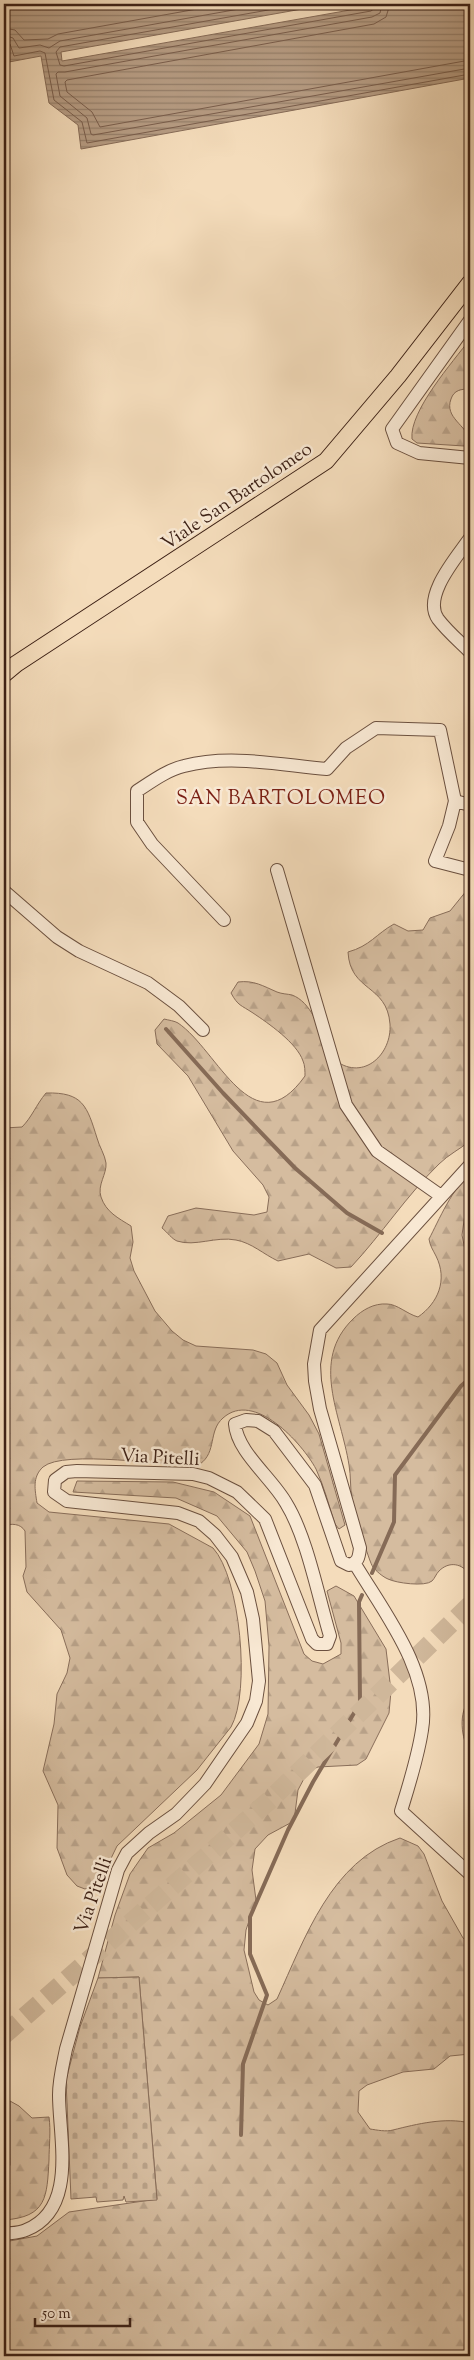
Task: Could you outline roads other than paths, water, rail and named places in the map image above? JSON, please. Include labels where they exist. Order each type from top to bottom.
[{"type":"main road","name":"Viale San Bartolomeo","points":[[4,674],[16,664],[326,461],[398,376],[470,283]]},
{"type":"street","points":[[470,320],[392,429],[397,443],[419,453],[470,458]]},
{"type":"street","points":[[470,538],[435,591],[433,606],[438,618],[470,652]]},
{"type":"street","points":[[224,920],[152,844],[137,822],[137,791],[157,778],[183,766],[225,760],[327,769],[346,748],[376,728],[440,730],[455,801],[449,826],[435,860],[470,870]]},
{"type":"street","points":[[455,801],[470,805]]},
{"type":"street","points":[[277,870],[346,1105],[377,1151],[441,1196]]},
{"type":"street","points":[[4,891],[57,937],[79,951],[148,983],[179,1006],[203,1030]]},
{"type":"street","points":[[470,1165],[326,1320],[320,1330],[314,1364],[320,1409],[360,1548],[359,1557],[355,1564],[408,1652],[420,1684],[423,1728],[401,1812],[470,1874]]},
{"type":"street","name":"Via Pitelli","points":[[4,2234],[26,2231],[38,2223],[54,2207],[59,2194],[62,2179],[59,2093],[61,2071],[118,1870],[127,1853],[149,1833],[176,1814],[205,1784],[247,1723],[256,1701],[259,1681],[253,1619],[247,1592],[232,1557],[215,1535],[199,1521],[178,1512],[66,1501],[54,1492],[55,1480],[66,1472],[77,1471],[193,1474],[209,1478],[237,1492],[265,1519],[312,1639],[317,1644],[324,1645],[329,1642],[330,1636],[296,1521],[274,1484],[238,1442],[235,1424],[246,1420],[258,1421],[274,1431],[315,1485],[338,1556],[344,1564],[355,1564]]},
{"type":"water","points":[[4,4],[330,4],[61,52],[62,61],[384,4],[470,4],[470,78],[81,149],[78,125],[49,103],[41,56],[9,62],[4,36]]},
{"type":"waterway","points":[[166,1029],[223,1093],[295,1168],[347,1213],[382,1233]]},
{"type":"waterway","points":[[372,1573],[394,1522],[395,1475],[461,1386],[470,1378]]},
{"type":"waterway","points":[[241,2135],[243,2064],[267,1995],[250,1954],[250,1917],[288,1830],[313,1782],[360,1703],[359,1602],[362,1595]]},
{"type":"tunnel","points":[[4,2035],[271,1799],[470,1605]]},
{"type":"district","name":"SAN BARTOLOMEO","points":[[281,797]]}]
